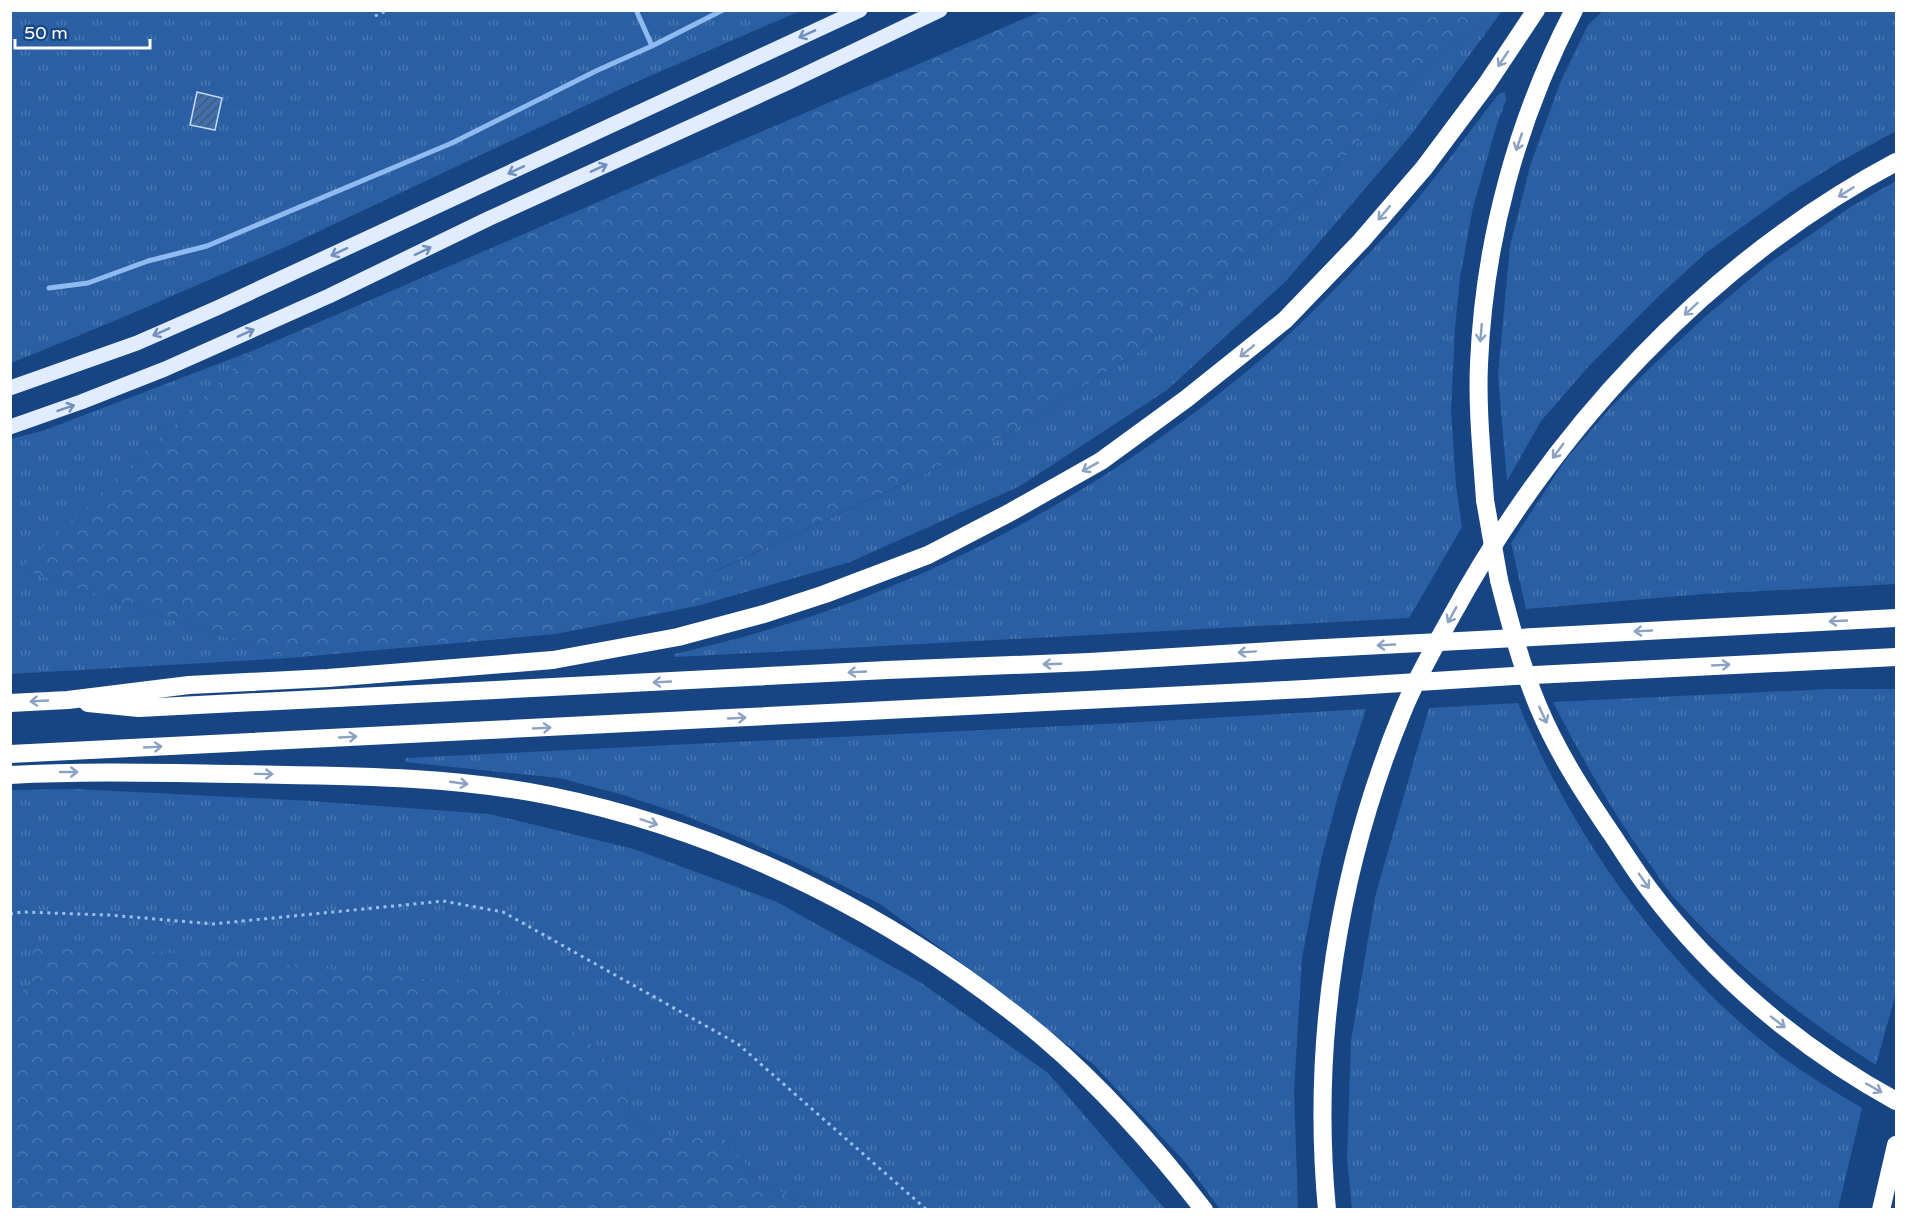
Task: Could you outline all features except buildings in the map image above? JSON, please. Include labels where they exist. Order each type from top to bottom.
[{"type":"highway","points":[[10,703],[68,700],[189,685],[340,677],[553,660],[678,637],[753,617],[825,594],[928,555],[1010,513],[1101,461],[1186,399],[1285,320],[1361,241],[1424,168],[1486,85],[1536,10]]},
{"type":"highway","points":[[1574,10],[1547,68],[1530,112],[1499,210],[1484,303],[1478,364],[1485,500],[1499,580],[1518,654],[1539,708],[1559,749],[1598,814],[1650,890],[1688,935],[1738,988],[1809,1046],[1896,1101]]},
{"type":"highway","points":[[1327,1209],[1322,1106],[1325,1040],[1334,957],[1351,872],[1377,781],[1403,710],[1442,633],[1470,583],[1532,485],[1574,430],[1648,350],[1733,273],[1798,222],[1896,162]]},
{"type":"highway","points":[[68,700],[139,708],[1089,662],[1896,618]]},
{"type":"highway","points":[[10,754],[1896,657]]},
{"type":"highway","points":[[10,776],[61,772],[125,772],[365,776],[449,781],[549,796],[610,810],[710,842],[784,873],[837,899],[939,959],[987,993],[1046,1040],[1101,1091],[1160,1154],[1204,1209]]},
{"type":"highway","points":[[1881,1209],[1896,1145]]},
{"type":"main road","points":[[10,388],[137,343],[217,308],[860,10]]},
{"type":"main road","points":[[10,426],[81,402],[176,364],[328,296],[490,218],[776,88],[940,10]]},
{"type":"path","points":[[375,16],[388,10]]},
{"type":"path","points":[[10,914],[22,912],[109,915],[213,924],[443,901],[503,912],[738,1044],[927,1209]]},
{"type":"green space","points":[[1044,10],[1499,11],[1423,68],[1313,193],[1137,353],[999,439],[715,571],[697,606],[556,634],[289,658],[20,569],[252,351]]},
{"type":"green space","points":[[1604,10],[1896,11],[1896,131],[1788,194],[1707,252],[1589,366],[1541,421],[1507,481],[1498,375],[1510,246],[1530,166],[1560,83],[1588,25]]},
{"type":"green space","points":[[11,11],[800,11],[627,86],[292,244],[11,363]]},
{"type":"green space","points":[[1498,11],[1502,11],[1410,136],[1286,281],[1167,390],[1020,486],[850,562],[697,606],[714,572],[999,439],[1137,353],[1313,193],[1423,68]]},
{"type":"green space","points":[[1505,92],[1506,100],[1473,207],[1460,278],[1455,327],[1451,411],[1456,485],[1462,527],[1409,618],[675,657],[674,654],[758,633],[841,606],[951,560],[1057,504],[1157,440],[1252,367],[1323,301],[1404,215],[1494,100],[1499,94]]},
{"type":"green space","points":[[1896,181],[1896,584],[1704,594],[1526,609],[1511,543],[1566,459],[1611,407],[1706,316],[1768,264],[1852,206]]},
{"type":"green space","points":[[252,351],[21,569],[289,658],[11,674],[11,439],[45,430]]},
{"type":"green space","points":[[1830,689],[1896,689],[1896,993],[1876,1065],[1770,989],[1722,947],[1676,900],[1635,844],[1610,804],[1553,702]]},
{"type":"green space","points":[[1518,703],[1540,753],[1566,803],[1628,899],[1663,943],[1701,985],[1742,1024],[1794,1066],[1862,1108],[1838,1209],[1352,1209],[1347,1158],[1351,1041],[1375,897],[1429,708]]},
{"type":"green space","points":[[1366,709],[1338,796],[1321,860],[1302,958],[1294,1091],[1298,1209],[1220,1209],[1185,1162],[1093,1064],[880,904],[743,839],[681,814],[620,794],[559,778],[405,762],[406,758]]},
{"type":"green space","points":[[77,789],[311,801],[489,814],[634,849],[777,902],[920,982],[1048,1073],[1165,1209],[814,1209],[761,1182],[724,1138],[658,1138],[630,1116],[628,1089],[30,985],[11,999],[11,790]]},
{"type":"green space","points":[[62,942],[485,985],[536,1004],[594,1047],[628,1089],[630,1116],[658,1138],[724,1138],[761,1182],[814,1209],[11,1209],[11,999],[30,985],[33,949]]},
{"type":"waterway","points":[[49,288],[88,283],[148,261],[207,246],[452,143],[598,70],[652,46],[636,10]]},
{"type":"waterway","points":[[652,46],[723,10]]}]
